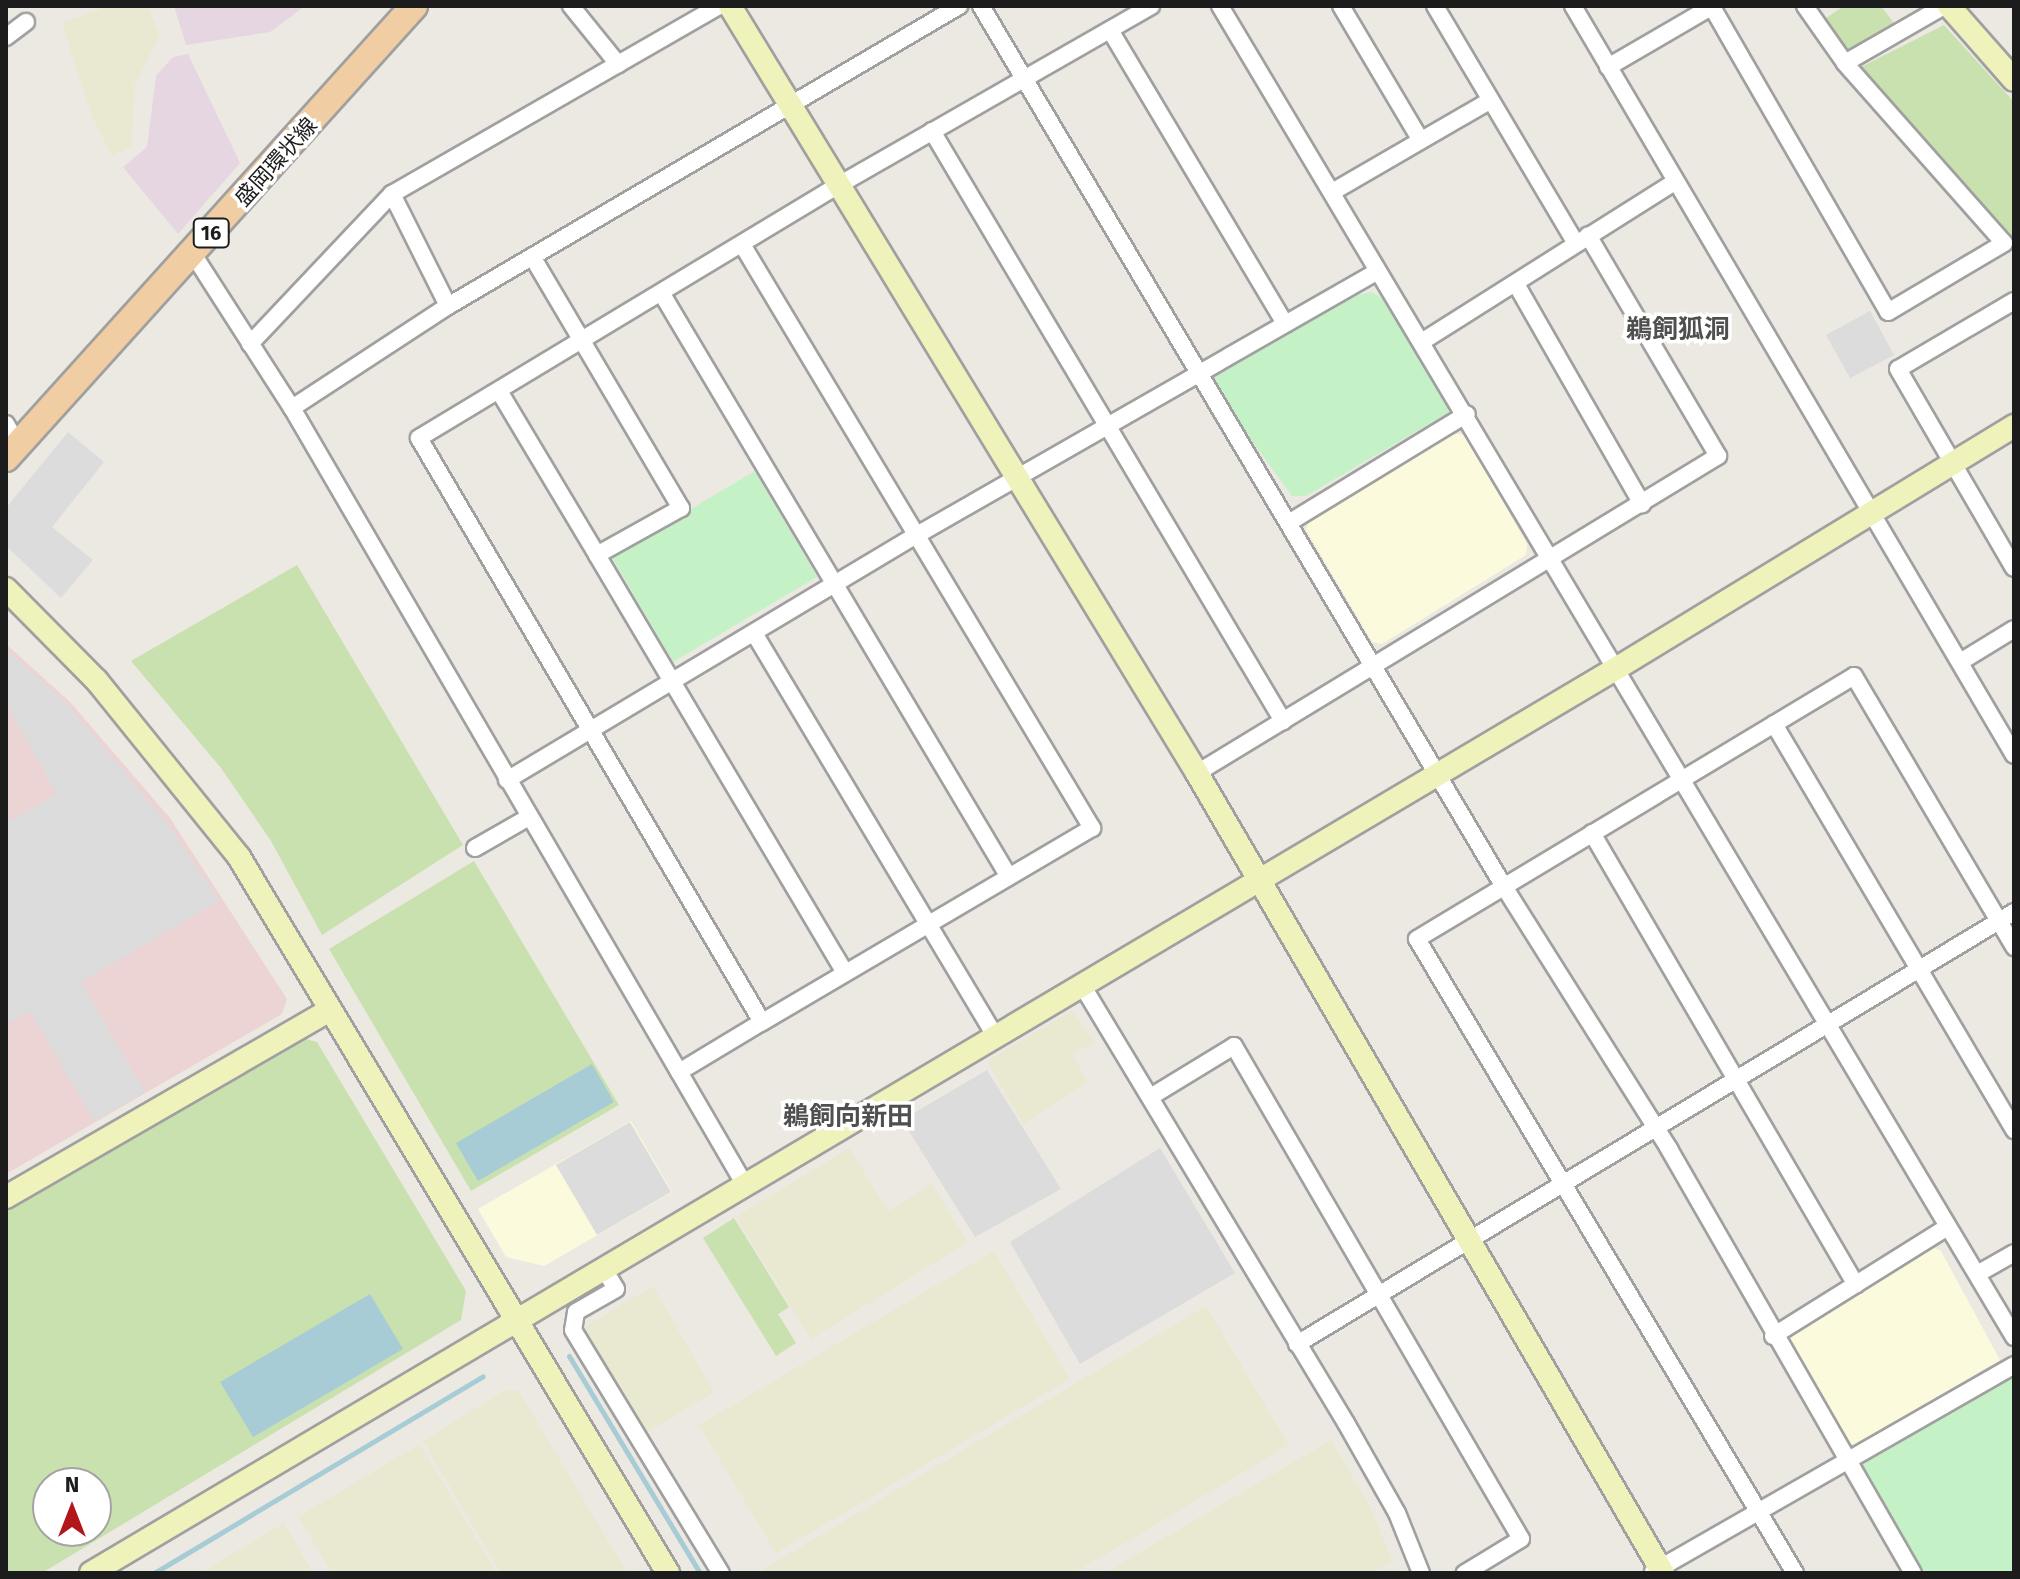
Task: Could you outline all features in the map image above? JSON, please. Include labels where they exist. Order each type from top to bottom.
[{"type":"main road","name":"盛岡環状線","points":[[10,442],[193,254],[414,6]]},
{"type":"street","points":[[571,6],[618,64]]},
{"type":"street","points":[[250,344],[392,194],[719,6]]},
{"type":"street","points":[[730,6],[792,102],[837,186],[1197,773],[1255,881],[1471,1238],[1658,1571],[2014,1365]]},
{"type":"street","points":[[292,408],[448,306],[959,6]]},
{"type":"street","points":[[981,6],[1503,885],[1656,1130],[1913,1573]]},
{"type":"street","points":[[762,1022],[593,729],[419,438],[743,246],[837,186],[1151,6]]},
{"type":"street","points":[[1220,6],[1619,667],[1946,1228],[1979,1273],[2014,1337]]},
{"type":"street","points":[[1341,6],[1420,139]]},
{"type":"street","points":[[1197,773],[1718,456],[1491,100],[1435,6]]},
{"type":"street","points":[[1573,6],[2014,755]]},
{"type":"street","points":[[1608,67],[1712,6],[1888,312],[2004,243],[1845,63],[1805,6]]},
{"type":"street","points":[[1845,63],[1947,6],[2014,80]]},
{"type":"street","points":[[6,37],[26,22]]},
{"type":"street","points":[[1110,30],[1285,324]]},
{"type":"street","points":[[1334,191],[1491,100]]},
{"type":"street","points":[[932,131],[1112,427],[1283,721]]},
{"type":"street","points":[[1423,341],[1676,181]]},
{"type":"street","points":[[392,194],[448,306]]},
{"type":"street","points":[[679,1072],[1092,828],[743,246]]},
{"type":"street","points":[[193,254],[292,408],[745,1185]]},
{"type":"street","points":[[533,258],[579,342],[681,508],[597,555]]},
{"type":"street","points":[[507,780],[673,683],[836,582],[1112,427],[1199,373],[1378,271]]},
{"type":"street","points":[[1516,284],[1642,504]]},
{"type":"street","points":[[662,294],[1009,877]]},
{"type":"street","points":[[2014,301],[1898,369],[1953,463],[2009,548],[2014,568]]},
{"type":"street","points":[[499,391],[845,973]]},
{"type":"street","points":[[1290,522],[1467,414]]},
{"type":"street","points":[[91,1573],[1619,667],[2014,426]]},
{"type":"street","points":[[6,589],[97,681],[197,799],[239,857],[328,1011],[668,1573]]},
{"type":"street","points":[[1960,662],[2014,629]]},
{"type":"street","points":[[754,633],[996,1038]]},
{"type":"street","points":[[1795,1573],[1417,939],[1854,676],[2007,917],[2014,947]]},
{"type":"street","points":[[1774,724],[2014,1130]]},
{"type":"street","points":[[475,848],[529,817]]},
{"type":"street","points":[[1592,833],[1734,1082],[1856,1285]]},
{"type":"street","points":[[1297,1344],[2007,917]]},
{"type":"street","points":[[1082,985],[1152,1096],[1397,1513],[1421,1573]]},
{"type":"street","points":[[6,1197],[328,1011]]},
{"type":"street","points":[[1152,1096],[1234,1046],[1521,1539],[1465,1573]]},
{"type":"street","points":[[1773,1336],[1946,1228]]},
{"type":"street","points":[[1979,1273],[2014,1253]]},
{"type":"street","points":[[604,1269],[616,1289],[576,1312],[573,1330],[721,1573]]},
{"type":"shaded area","points":[[108,6],[147,6],[160,35],[134,87],[132,146],[112,156],[92,117],[62,23]]},
{"type":"shaded area","points":[[174,6],[305,6],[270,32],[186,45]]},
{"type":"shaded area","points":[[188,54],[240,163],[178,234],[123,167],[147,147],[156,76],[173,57]]},
{"type":"shaded area","points":[[1870,311],[1894,355],[1850,378],[1826,335]]},
{"type":"shaded area","points":[[68,432],[104,462],[52,527],[93,560],[61,598],[6,546],[6,508]]},
{"type":"shaded area","points":[[1451,433],[1465,435],[1527,544],[1526,555],[1382,644],[1372,642],[1306,530],[1308,522]]},
{"type":"shaded area","points":[[6,644],[70,702],[170,818],[287,999],[282,1014],[6,1174]]},
{"type":"shaded area","points":[[6,649],[69,706],[166,822],[219,901],[81,982],[145,1092],[94,1121],[30,1011],[6,1024],[6,823],[57,794],[6,704]]},
{"type":"shaded area","points":[[1072,1011],[1095,1042],[1072,1054],[1088,1082],[1023,1124],[987,1061]]},
{"type":"shaded area","points":[[987,1070],[1061,1189],[975,1237],[902,1120]]},
{"type":"shaded area","points":[[631,1121],[672,1192],[544,1266],[506,1257],[478,1209]]},
{"type":"shaded area","points":[[630,1122],[671,1192],[597,1235],[556,1165]]},
{"type":"shaded area","points":[[849,1148],[888,1211],[932,1184],[968,1242],[811,1339],[736,1217]]},
{"type":"shaded area","points":[[1160,1148],[1235,1273],[1080,1364],[1010,1242]]},
{"type":"shaded area","points":[[1927,1245],[1941,1251],[2000,1360],[1855,1445],[1847,1444],[1784,1335]]},
{"type":"shaded area","points":[[994,1251],[1070,1379],[776,1553],[699,1425]]},
{"type":"shaded area","points":[[653,1286],[714,1392],[644,1434],[580,1330]]},
{"type":"shaded area","points":[[1206,1306],[1289,1445],[1074,1573],[757,1573]]},
{"type":"shaded area","points":[[507,1389],[519,1391],[627,1573],[501,1573],[423,1441]]},
{"type":"shaded area","points":[[1331,1440],[1371,1508],[1392,1561],[1371,1573],[1105,1573]]},
{"type":"shaded area","points":[[420,1444],[496,1573],[332,1573],[298,1517]]},
{"type":"shaded area","points":[[284,1523],[313,1573],[200,1573]]},
{"type":"green space","points":[[1844,6],[1881,6],[1896,26],[1846,54],[1823,20]]},
{"type":"green space","points":[[1944,25],[2014,102],[2014,239],[1861,67]]},
{"type":"green space","points":[[1371,292],[1383,298],[1450,403],[1448,413],[1306,496],[1292,496],[1215,390],[1213,373],[1354,296]]},
{"type":"green space","points":[[755,471],[817,577],[673,662],[611,556]]},
{"type":"green space","points":[[297,565],[463,845],[322,935],[271,841],[221,768],[131,661]]},
{"type":"green space","points":[[474,861],[619,1105],[471,1191],[329,949]]},
{"type":"green space","points":[[303,1038],[317,1042],[466,1291],[461,1320],[112,1531],[112,1467],[32,1467],[32,1547],[85,1547],[42,1573],[6,1573],[6,1210]]},
{"type":"green space","points":[[734,1218],[789,1307],[778,1314],[796,1343],[776,1356],[703,1238]]},
{"type":"green space","points":[[2014,1371],[2014,1573],[1919,1573],[1864,1478],[1861,1460]]},
{"type":"water","points":[[592,1064],[614,1102],[478,1181],[456,1143]]},
{"type":"water","points":[[370,1294],[403,1349],[253,1437],[220,1382]]},
{"type":"waterway","points":[[569,1356],[700,1573]]},
{"type":"waterway","points":[[154,1573],[483,1376]]},
{"type":"district","name":"鵜飼狐洞","points":[[1678,330]]},
{"type":"district","name":"鵜飼向新田","points":[[848,1117]]}]
